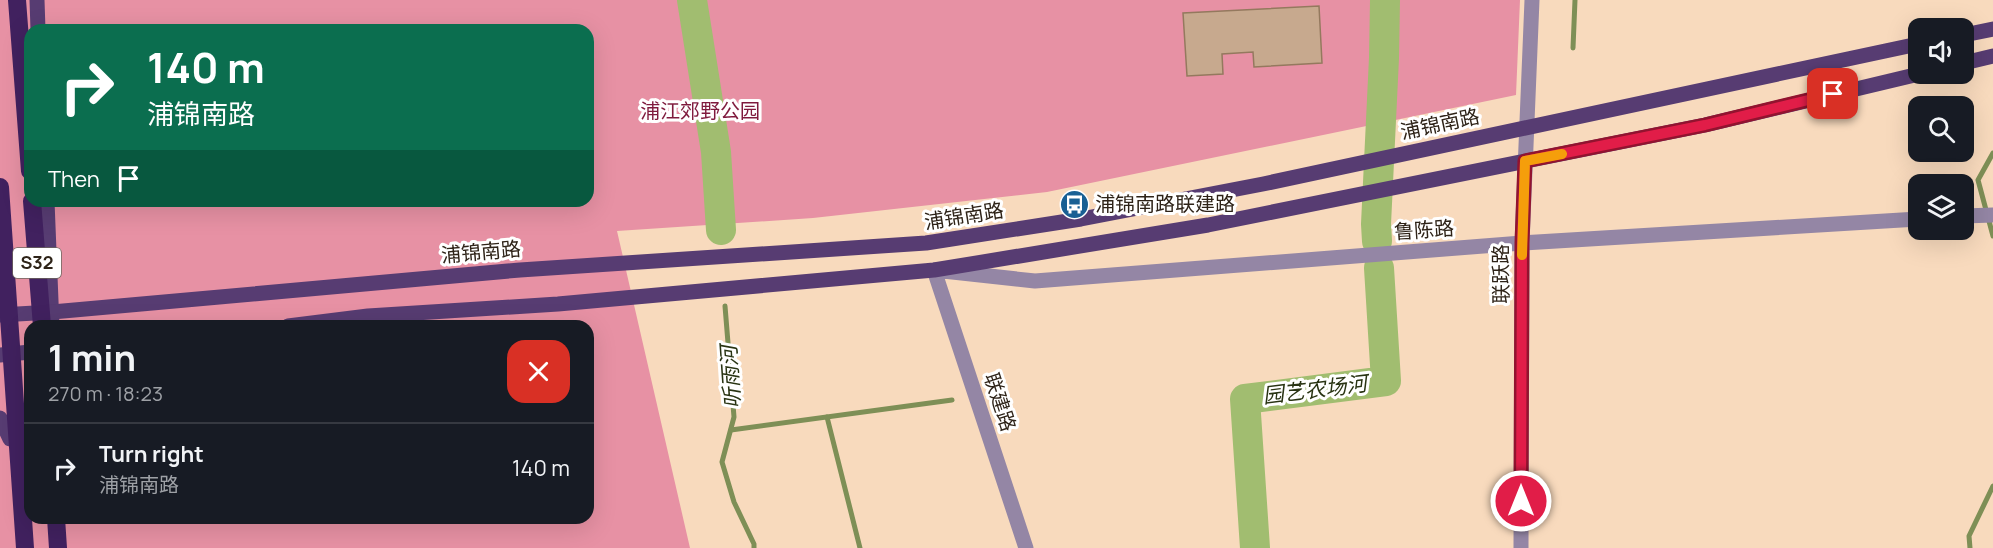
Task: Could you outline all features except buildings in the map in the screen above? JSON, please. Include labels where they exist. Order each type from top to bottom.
[{"type":"highway","points":[[17,0],[24,92]]},
{"type":"highway","name":"S32","points":[[0,187],[25,548]]},
{"type":"highway","name":"S32","points":[[33,207],[49,320]]},
{"type":"highway","points":[[56,524],[58,548]]},
{"type":"main road","points":[[37,0],[38,24]]},
{"type":"main road","points":[[1974,33],[1993,29]]},
{"type":"main road","name":"浦锦南路","points":[[58,320],[520,270],[926,243],[1081,219],[1351,165],[1908,46]]},
{"type":"main road","points":[[1974,61],[1993,56]]},
{"type":"main road","points":[[336,320],[558,304],[934,270],[1208,225],[1705,125],[1908,77]]},
{"type":"main road","points":[[46,207],[49,320]]},
{"type":"main road","points":[[0,309],[19,548]]},
{"type":"main road","name":"浦锦南路","points":[[0,315],[41,320]]},
{"type":"main road","points":[[2,354],[24,352]]},
{"type":"main road","points":[[0,418],[10,440]]},
{"type":"main road","points":[[62,524],[64,548]]},
{"type":"street","name":"联跃路","points":[[1521,548],[1522,243],[1532,0]]},
{"type":"street","points":[[1974,215],[1993,214]]},
{"type":"street","name":"鲁陈路","points":[[934,270],[1035,281],[1522,243],[1908,220]]},
{"type":"street","name":"联建路","points":[[934,270],[1026,548]]},
{"type":"green space","name":"浦江郊野公园","points":[[0,0],[1520,0],[1516,95],[1047,192],[813,218],[617,231],[690,548],[0,548]]},
{"type":"waterway","name":"听雨河","points":[[692,0],[716,152],[721,230]]},
{"type":"waterway","name":"园艺农场河","points":[[1377,241],[1385,0]]},
{"type":"waterway","points":[[1573,48],[1575,0]]},
{"type":"waterway","points":[[1993,153],[1978,180],[1993,236]]},
{"type":"waterway","name":"园艺农场河","points":[[1255,548],[1245,399],[1386,381],[1379,268]]},
{"type":"waterway","name":"听雨河","points":[[725,306],[734,417],[722,462],[734,502],[754,548]]},
{"type":"waterway","points":[[731,430],[952,400]]},
{"type":"waterway","points":[[827,417],[860,548]]},
{"type":"waterway","points":[[1970,548],[1969,536],[1993,486]]},
{"type":"slow traffic","points":[[1522,255],[1525,161],[1562,154]]},
{"type":"place","name":"浦锦南路联建路","points":[[1074,204]]},
{"type":"route","points":[[1521,501],[1522,243],[1525,161],[1705,125],[1833,94]]}]
